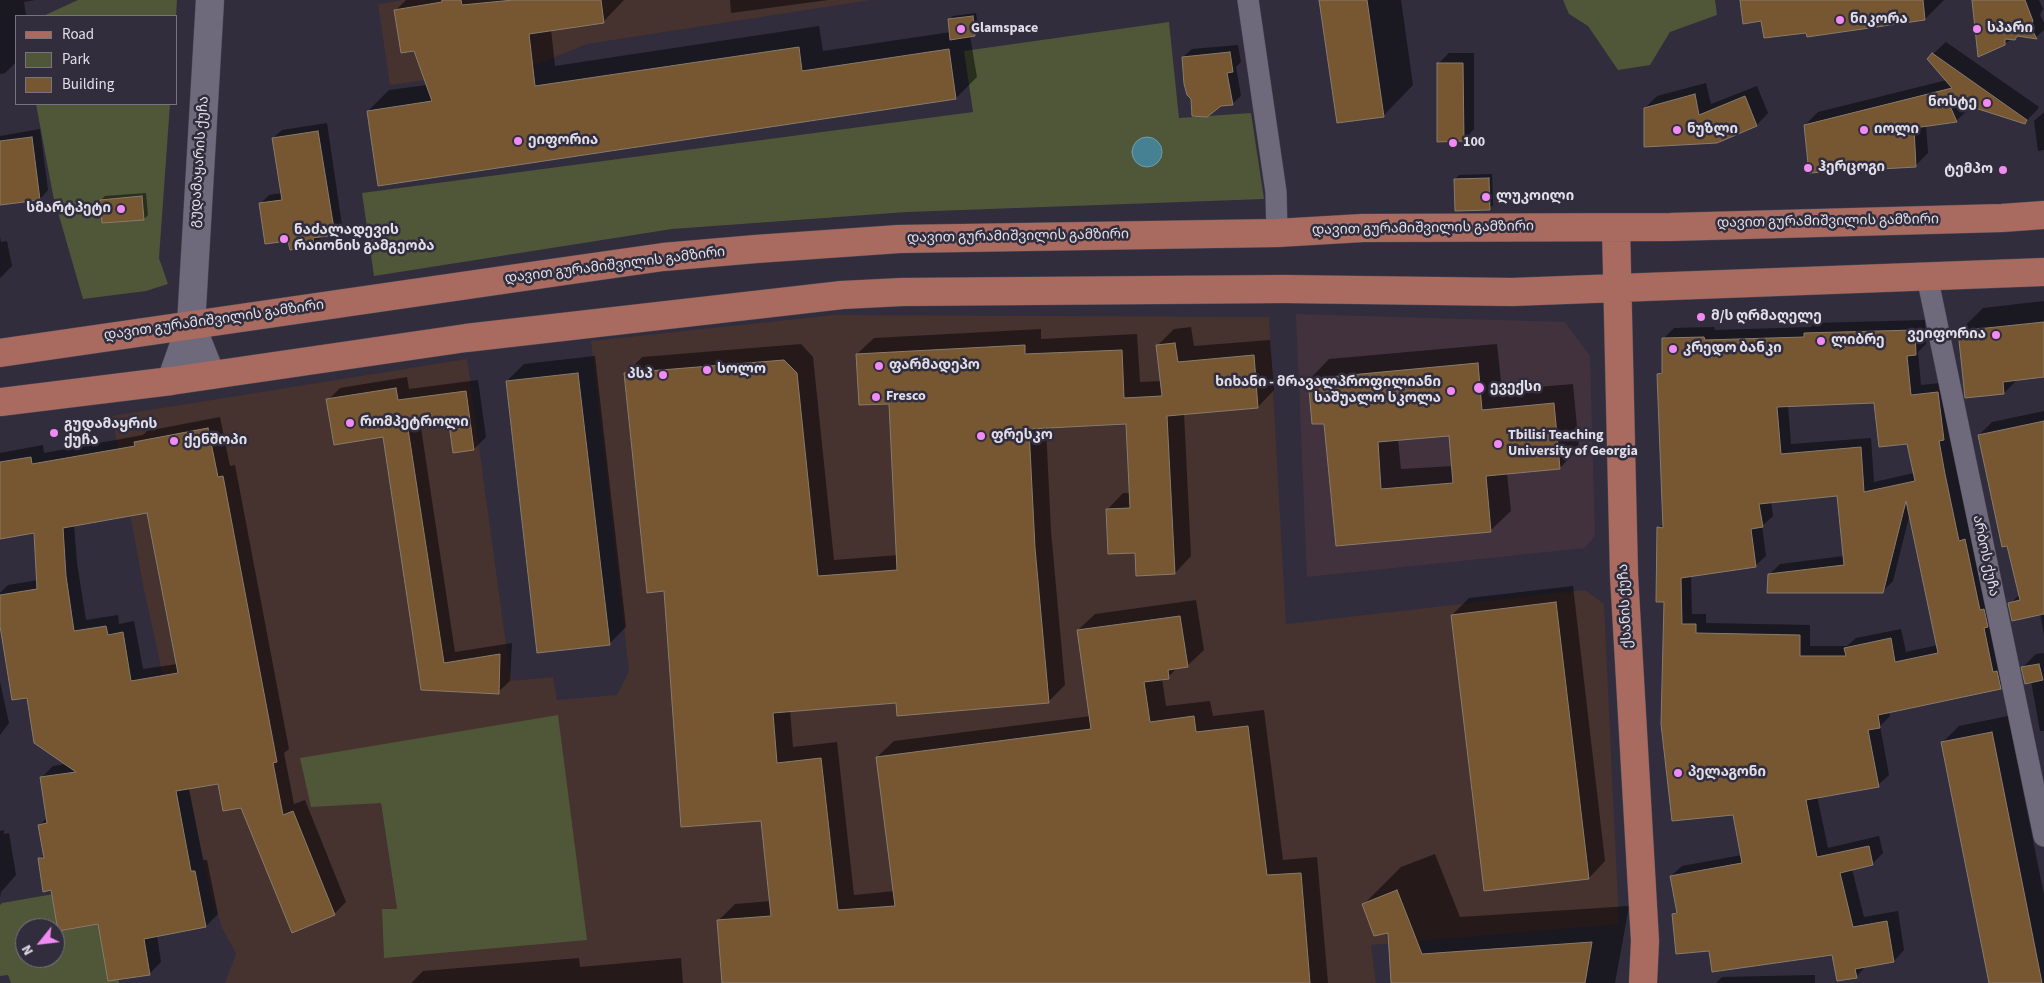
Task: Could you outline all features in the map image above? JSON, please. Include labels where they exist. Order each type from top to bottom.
[{"type":"main road","name":"დავით გურამიშვილის გამზირი","points":[[0,353],[663,257],[899,239],[1277,233],[1363,228],[1616,228],[2002,218],[2044,215]]},
{"type":"main road","name":"ქსანის ქუჩა","points":[[1616,228],[1626,611],[1645,941],[1643,983]]},
{"type":"main road","points":[[0,402],[171,381],[466,338],[842,295],[1084,290],[1284,289],[1512,292],[2044,272]]},
{"type":"street","name":"გუდამაყარის ქუჩა","points":[[191,325],[210,0]]},
{"type":"street","points":[[1248,0],[1276,192],[1277,233]]},
{"type":"street","name":"არბოს ქუჩა","points":[[1926,276],[2044,836]]},
{"type":"street","points":[[191,325],[211,375]]},
{"type":"street","points":[[171,381],[191,325]]},
{"type":"shaded area","points":[[404,0],[871,0],[587,44],[535,65],[390,85],[378,4]]},
{"type":"shaded area","points":[[1296,314],[1565,322],[1590,356],[1595,536],[1585,548],[1307,577]]},
{"type":"shaded area","points":[[834,315],[1269,317],[1286,624],[1585,590],[1604,604],[1619,924],[1371,945],[1376,983],[225,983],[236,954],[222,928],[212,898],[144,590],[112,416],[467,359],[511,681],[553,677],[557,700],[617,695],[629,671],[591,341]],"holes":[[[381,803],[587,940],[383,909],[397,910]]]},
{"type":"green space","points":[[78,0],[177,0],[176,15],[45,15]]},
{"type":"green space","points":[[1563,0],[1715,0],[1717,15],[1670,32],[1650,65],[1618,70],[1588,26],[1569,14]]},
{"type":"green space","points":[[1169,22],[1179,118],[1251,113],[1264,199],[907,212],[672,229],[374,276],[362,193],[973,112],[964,51]]},
{"type":"green space","points":[[36,105],[170,105],[159,258],[168,284],[146,291],[83,299],[53,195]]},
{"type":"green space","points":[[558,715],[587,940],[384,958],[382,909],[397,909],[381,803],[311,807],[300,758]]},
{"type":"green space","points":[[105,885],[119,983],[11,983],[8,975],[0,976],[0,905],[2,903]]},
{"type":"water","points":[[1147,137],[1158,141],[1162,152],[1158,163],[1147,167],[1136,163],[1132,152],[1136,141]]},
{"type":"building","points":[[442,0],[461,0],[462,5],[513,0],[601,0],[604,23],[529,34],[535,86],[799,47],[802,71],[949,49],[956,99],[378,186],[367,111],[432,101],[414,51],[401,53],[394,10],[442,2]]},
{"type":"building","points":[[1319,0],[1367,0],[1384,117],[1337,123]]},
{"type":"building","points":[[1740,0],[1923,0],[1925,20],[1807,37],[1806,33],[1764,38],[1761,21],[1743,24]]},
{"type":"building","points":[[1972,0],[2025,0],[2033,21],[2030,26],[2037,39],[2017,36],[2015,40],[2005,39],[2005,45],[1978,57]]},
{"type":"building","points":[[973,16],[975,36],[950,40],[948,19]]},
{"type":"building","points":[[1230,52],[1233,72],[1227,73],[1233,105],[1221,106],[1207,117],[1192,116],[1191,99],[1187,95],[1184,84],[1182,57]]},
{"type":"building","points":[[1932,53],[2027,120],[2025,124],[1947,99],[1957,122],[1914,128],[1916,167],[1809,173],[1804,125],[1952,88],[1927,59]]},
{"type":"building","points":[[1437,63],[1463,63],[1464,141],[1437,142]]},
{"type":"building","points":[[1695,94],[1699,115],[1745,96],[1757,126],[1717,143],[1644,147],[1644,108]]},
{"type":"building","points":[[318,131],[335,235],[313,238],[314,246],[290,250],[288,241],[265,244],[259,203],[282,200],[272,138]]},
{"type":"building","points":[[32,137],[40,200],[0,205],[0,141]]},
{"type":"building","points":[[1489,178],[1490,210],[1455,211],[1454,179]]},
{"type":"building","points":[[142,196],[144,220],[102,223],[100,200]]},
{"type":"building","points":[[2044,322],[2044,377],[2003,382],[2004,394],[1965,398],[1958,331]]},
{"type":"building","points":[[1915,330],[1916,355],[1907,356],[1911,395],[1938,392],[1944,440],[1939,441],[1959,541],[1965,539],[1980,610],[1984,609],[1988,627],[1984,628],[1993,672],[1997,671],[2001,689],[1878,715],[1880,728],[1868,730],[1879,787],[1806,800],[1817,857],[1869,846],[1873,865],[1840,873],[1853,927],[1887,921],[1894,962],[1855,969],[1857,978],[1837,981],[1832,955],[1712,972],[1709,951],[1676,954],[1672,914],[1677,913],[1670,876],[1742,863],[1733,815],[1672,821],[1661,724],[1664,602],[1656,602],[1657,527],[1663,528],[1657,374],[1662,373],[1662,338],[1704,337],[1705,340],[1804,337],[1804,333]],"holes":[[[1874,403],[1879,447],[1907,444],[1915,481],[1864,492],[1861,447],[1781,454],[1777,407]],[[1837,496],[1844,565],[1768,574],[1767,593],[1883,593],[1906,501],[1938,653],[1895,662],[1891,638],[1844,648],[1846,656],[1800,656],[1800,635],[1696,633],[1696,624],[1682,624],[1681,578],[1756,567],[1751,529],[1763,527],[1759,504]]]},
{"type":"building","points":[[1175,343],[1178,362],[1254,355],[1258,408],[1167,416],[1175,574],[1136,576],[1135,553],[1108,554],[1106,509],[1130,508],[1126,424],[1029,429],[1035,548],[1049,703],[897,716],[896,703],[773,713],[777,763],[821,758],[838,910],[895,906],[876,757],[1091,729],[1077,630],[1180,616],[1188,667],[1168,670],[1169,679],[1144,682],[1150,722],[1194,716],[1196,732],[1248,726],[1267,875],[1301,873],[1310,983],[722,983],[717,920],[771,916],[761,821],[681,827],[664,591],[647,593],[624,373],[784,360],[797,373],[818,576],[897,570],[889,404],[859,405],[856,354],[1025,345],[1025,354],[1122,350],[1124,398],[1162,396],[1156,345]]},
{"type":"building","points":[[1478,363],[1482,410],[1554,403],[1560,469],[1486,476],[1491,532],[1336,546],[1324,424],[1312,424],[1308,379]],"holes":[[[1449,436],[1453,483],[1381,489],[1378,442]]]},
{"type":"building","points":[[578,373],[610,645],[537,653],[506,381]]},
{"type":"building","points":[[396,388],[398,400],[466,391],[474,450],[453,453],[449,424],[408,429],[444,663],[500,654],[499,694],[421,690],[383,437],[334,445],[326,399]]},
{"type":"building","points":[[2044,421],[2044,614],[2012,621],[2008,603],[2020,600],[2007,546],[2002,547],[1978,435]]},
{"type":"building","points":[[208,428],[218,477],[223,476],[277,762],[273,763],[283,815],[293,811],[335,915],[292,933],[241,808],[223,811],[218,784],[176,791],[191,871],[195,871],[206,927],[144,939],[150,975],[108,981],[98,924],[65,930],[65,918],[56,918],[51,890],[43,892],[38,858],[44,858],[38,825],[47,823],[40,777],[76,772],[34,743],[27,698],[12,700],[0,626],[0,595],[37,589],[34,533],[0,539],[0,462],[31,457],[32,464],[135,446],[134,442]],"holes":[[[147,513],[178,673],[131,681],[123,632],[108,635],[106,626],[74,631],[66,576],[63,528]]]},
{"type":"building","points":[[1556,602],[1589,879],[1484,891],[1451,615]]},
{"type":"building","points":[[2039,664],[2043,680],[2025,684],[2021,667]]},
{"type":"building","points":[[1992,732],[2042,983],[1989,983],[1941,742]]},
{"type":"building","points":[[1397,890],[1422,954],[1592,942],[1585,983],[1391,983],[1388,933],[1374,936],[1362,904]]},
{"type":"place","name":"ნიკორა","points":[[1840,20]]},
{"type":"place","name":"Glamspace","points":[[961,29]]},
{"type":"place","name":"სპარი","points":[[1977,29]]},
{"type":"place","name":"ნოსტე","points":[[1987,103]]},
{"type":"place","name":"ნუზლი","points":[[1677,130]]},
{"type":"place","name":"იოლი","points":[[1864,130]]},
{"type":"place","name":"ეიფორია","points":[[518,141]]},
{"type":"place","name":"100","points":[[1453,143]]},
{"type":"place","name":"ჰერცოგი","points":[[1808,168]]},
{"type":"place","name":"ტემპო","points":[[2003,170]]},
{"type":"place","name":"ლუკოილი","points":[[1486,197]]},
{"type":"place","name":"სმარტპეტი","points":[[121,209]]},
{"type":"place","name":"ნაძალადევის რაიონის გამგეობა","points":[[284,239]]},
{"type":"place","name":"მ/ს ღრმაღელე","points":[[1701,317]]},
{"type":"place","name":"ვეიფორია","points":[[1996,335]]},
{"type":"place","name":"ლიბრე","points":[[1821,341]]},
{"type":"place","name":"კრედო ბანკი","points":[[1673,349]]},
{"type":"place","name":"ფარმადეპო","points":[[879,366]]},
{"type":"place","name":"სოლო","points":[[707,370]]},
{"type":"place","name":"პსპ","points":[[663,375]]},
{"type":"place","name":"ევექსი","points":[[1479,388]]},
{"type":"place","name":"ხიხანი - მრავალპროფილიანი საშუალო სკოლა","points":[[1451,391]]},
{"type":"place","name":"Fresco","points":[[876,397]]},
{"type":"place","name":"რომპეტროლი","points":[[350,423]]},
{"type":"place","name":"გუდამაყრის ქუჩა","points":[[54,433]]},
{"type":"place","name":"ფრესკო","points":[[981,436]]},
{"type":"place","name":"ქენშოპი","points":[[174,441]]},
{"type":"place","name":"Tbilisi Teaching University of Georgia","points":[[1498,444]]},
{"type":"place","name":"პელაგონი","points":[[1678,773]]}]
